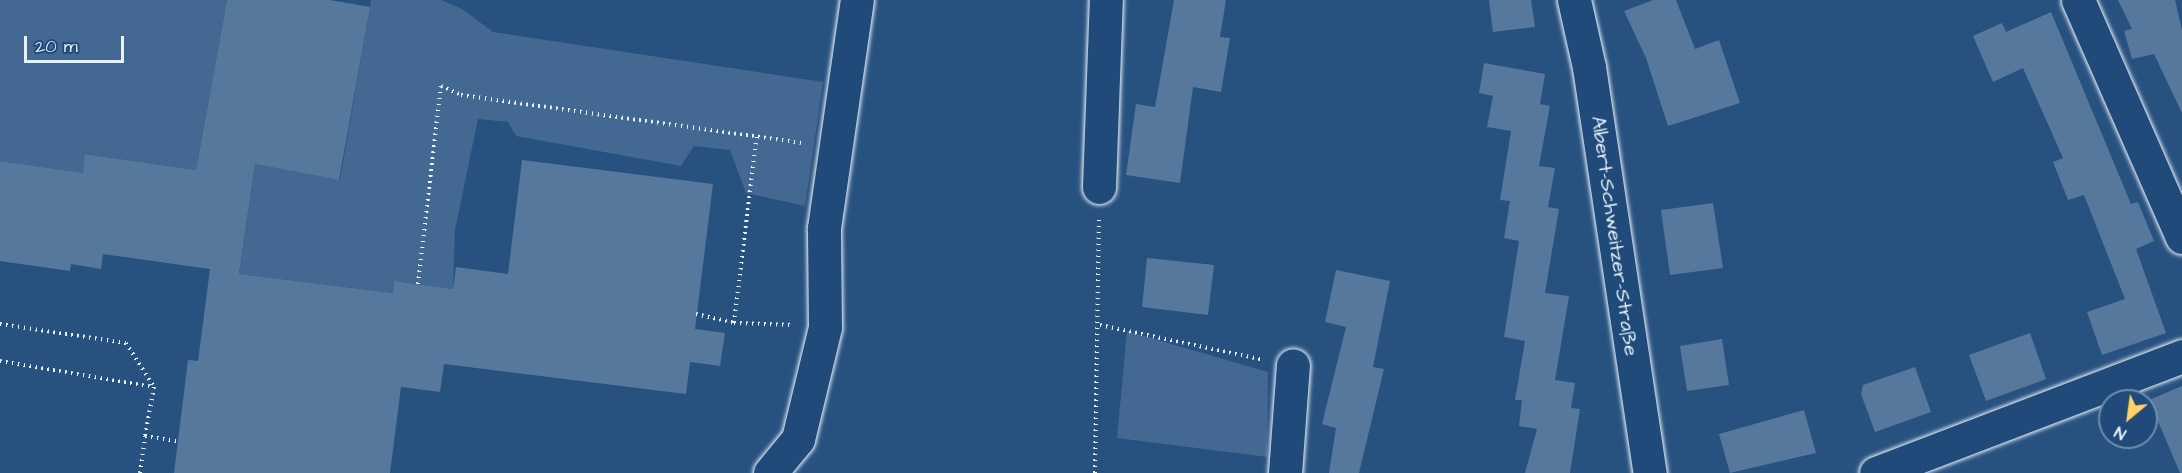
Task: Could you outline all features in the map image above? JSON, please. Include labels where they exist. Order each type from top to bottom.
[{"type":"street","points":[[770,473],[798,439],[825,327],[824,228],[832,149],[857,0]]},
{"type":"street","points":[[1099,187],[1106,0]]},
{"type":"street","name":"Albert-Schweitzer-Straße","points":[[1574,0],[1589,67],[1650,473]]},
{"type":"street","points":[[2078,0],[2182,237]]},
{"type":"street","points":[[1876,473],[2182,356]]},
{"type":"street","points":[[1285,473],[1293,365]]},
{"type":"path","points":[[417,284],[441,86],[461,95],[757,134],[832,149]]},
{"type":"path","points":[[734,322],[757,134]]},
{"type":"path","points":[[1095,473],[1100,325],[1099,187]]},
{"type":"path","points":[[696,314],[734,322],[825,327]]},
{"type":"path","points":[[0,324],[126,343],[154,387],[140,473]]},
{"type":"path","points":[[1100,325],[1293,365]]},
{"type":"path","points":[[0,361],[154,387]]},
{"type":"path","points":[[145,436],[178,441]]},
{"type":"shaded area","points":[[0,0],[227,0],[196,170],[86,154],[83,173],[0,161]]},
{"type":"shaded area","points":[[371,0],[441,0],[462,9],[493,32],[823,82],[805,206],[746,193],[730,150],[694,146],[681,166],[516,136],[508,122],[478,119],[455,230],[453,289],[394,281],[393,293],[239,274],[255,164],[340,180]]},
{"type":"shaded area","points":[[1127,331],[1268,372],[1267,457],[1117,438]]},
{"type":"building","points":[[227,0],[330,0],[370,7],[339,180],[255,164],[239,274],[393,293],[394,281],[453,289],[456,267],[508,274],[522,160],[713,184],[695,329],[725,333],[720,366],[690,362],[686,394],[444,364],[440,392],[401,387],[390,473],[174,473],[188,360],[198,361],[210,269],[103,254],[101,269],[71,264],[70,271],[0,261],[0,161],[83,173],[85,154],[196,170]]},
{"type":"building","points":[[1174,0],[1226,0],[1220,37],[1230,38],[1221,92],[1193,87],[1180,183],[1126,175],[1136,104],[1155,107]]},
{"type":"building","points":[[1489,0],[1531,0],[1535,27],[1493,32]]},
{"type":"building","points":[[1653,0],[1676,0],[1695,49],[1719,40],[1740,103],[1668,126],[1646,58],[1624,11]]},
{"type":"building","points":[[2118,0],[2175,0],[2182,30],[2182,113],[2154,54],[2132,59],[2124,31],[2132,29]]},
{"type":"building","points":[[2051,12],[2131,204],[2138,202],[2154,241],[2136,249],[2166,333],[2102,355],[2087,312],[2125,299],[2084,195],[2068,200],[2053,162],[2063,158],[2023,68],[1993,82],[1973,36],[2002,23],[2006,32]]},
{"type":"building","points":[[1484,63],[1545,74],[1540,104],[1550,106],[1539,166],[1555,168],[1548,207],[1559,209],[1545,293],[1569,296],[1555,380],[1575,383],[1571,408],[1580,409],[1570,473],[1525,473],[1537,429],[1519,426],[1522,400],[1515,400],[1525,341],[1504,337],[1519,241],[1504,238],[1510,201],[1500,200],[1511,131],[1487,127],[1493,96],[1479,93]]},
{"type":"building","points":[[1713,203],[1723,268],[1670,275],[1661,210]]},
{"type":"building","points":[[1147,258],[1214,265],[1208,315],[1142,307]]},
{"type":"building","points":[[1336,270],[1390,281],[1373,367],[1384,369],[1359,473],[1329,473],[1336,428],[1322,424],[1346,327],[1325,322]]},
{"type":"building","points":[[2030,333],[2046,379],[1986,401],[1969,355]]},
{"type":"building","points":[[1722,339],[1729,385],[1687,391],[1680,346]]},
{"type":"building","points":[[1915,367],[1931,412],[1875,432],[1861,394],[1863,385]]},
{"type":"building","points":[[2182,386],[2182,473],[2180,473],[2158,421],[2158,396]]},
{"type":"building","points":[[1804,410],[1816,453],[1730,473],[1719,434]]}]
